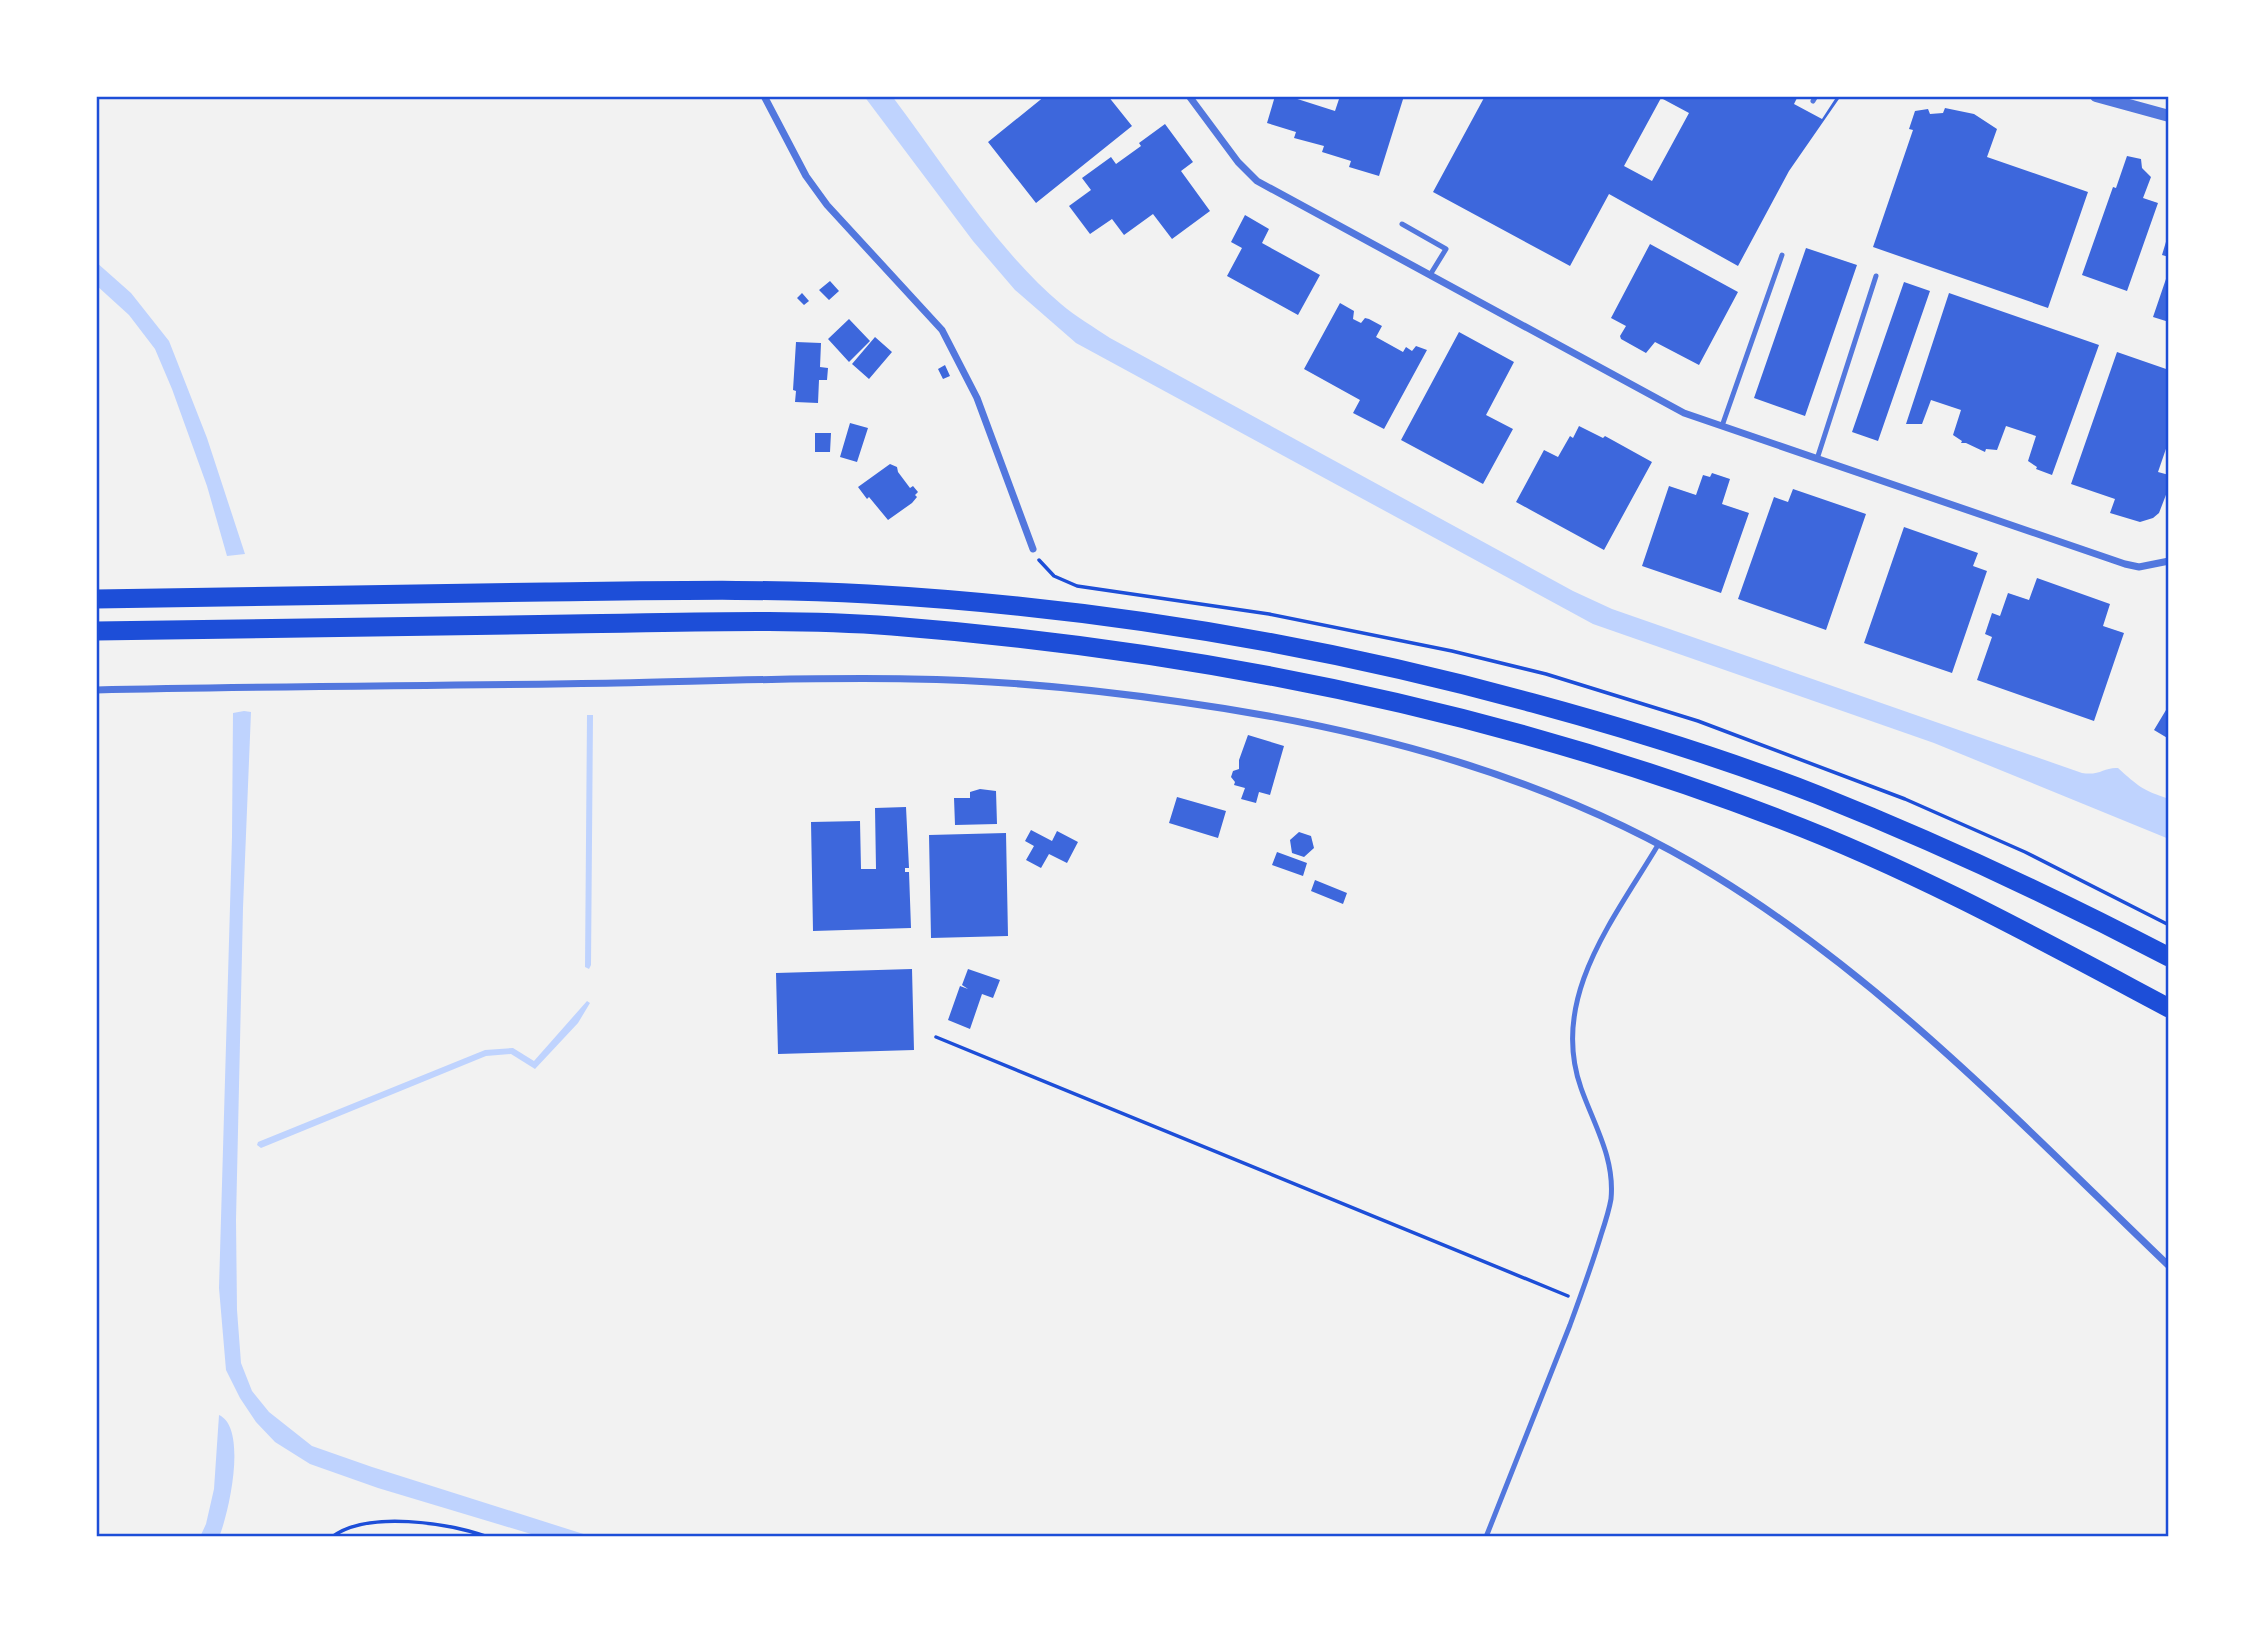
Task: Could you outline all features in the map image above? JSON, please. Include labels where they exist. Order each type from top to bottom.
[{"type":"highway","points":[[96,599],[691,590],[863,594],[1052,609],[1224,633],[1334,653],[1451,680],[1598,720],[1721,760],[1815,794],[1996,870],[2169,957]]},
{"type":"highway","points":[[96,631],[726,622],[887,626],[1040,640],[1200,662],[1330,686],[1464,717],[1657,776],[1785,821],[1988,912],[2169,1009]]},
{"type":"street","points":[[764,96],[806,176],[827,205],[942,330],[977,398],[1033,549]]},
{"type":"street","points":[[1189,96],[1238,162],[1257,181],[1684,413],[2125,564],[2139,567],[2169,561]]},
{"type":"street","points":[[2096,96],[2169,116]]},
{"type":"street","points":[[96,690],[848,679],[953,680],[1083,689],[1215,706],[1338,729],[1419,750],[1492,771],[1577,804],[1713,875],[1783,920],[1877,992],[1952,1059],[2169,1266]]},
{"type":"lane","points":[[1402,224],[1446,249],[1430,275]]},
{"type":"lane","points":[[1722,426],[1782,255]]},
{"type":"lane","points":[[1817,459],[1877,276]]},
{"type":"lane","points":[[1486,1537],[1579,1301],[1609,1209],[1611,1182],[1603,1138],[1574,1068],[1572,1019],[1584,977],[1596,950],[1658,845]]},
{"type":"path","points":[[2025,852],[2169,925]]},
{"type":"path","points":[[936,1037],[1579,1301]]},
{"type":"path","points":[[332,1537],[343,1529],[359,1525],[414,1522],[439,1523],[488,1537]]},
{"type":"water","points":[[864,96],[892,96],[1014,258],[1061,304],[1110,338],[1573,591],[1612,609],[2082,773],[2118,768],[2141,787],[2169,799],[2169,839],[1934,743],[1593,624],[1076,343],[1015,290],[973,241]]},
{"type":"water","points":[[96,262],[131,293],[169,341],[207,438],[245,554],[227,556],[207,486],[155,349],[129,315],[96,285]]},
{"type":"water","points":[[251,712],[243,908],[236,1220],[237,1310],[241,1363],[252,1391],[269,1412],[312,1446],[593,1537],[541,1537],[378,1488],[310,1464],[275,1442],[256,1422],[226,1370],[219,1288],[233,713]]},
{"type":"water","points":[[587,715],[593,715],[589,969],[585,967]]},
{"type":"water","points":[[587,1001],[590,1003],[578,1023],[535,1069],[511,1054],[486,1056],[261,1148],[257,1145],[258,1142],[485,1050],[513,1048],[534,1061]]},
{"type":"water","points":[[219,1415],[228,1423],[233,1436],[234,1472],[219,1537],[200,1537],[206,1524],[214,1489]]},
{"type":"building","points":[[1045,96],[1108,96],[1132,126],[1036,203],[988,142]]},
{"type":"building","points":[[1275,96],[1288,96],[1335,111],[1340,96],[1404,96],[1379,176],[1349,167],[1351,161],[1322,152],[1324,146],[1294,138],[1296,132],[1267,123]]},
{"type":"building","points":[[1485,96],[1798,96],[1794,104],[1822,119],[1837,96],[1841,96],[1789,171],[1738,266],[1609,194],[1570,266],[1433,192]],"holes":[[[1661,98],[1689,113],[1652,181],[1624,166]]]},
{"type":"building","points":[[1945,108],[1974,114],[1997,129],[1987,157],[2088,192],[2048,308],[1873,247],[1913,130],[1909,129],[1915,111],[1928,109],[1930,114],[1943,113]]},
{"type":"building","points":[[1165,124],[1193,162],[1181,171],[1210,211],[1172,239],[1153,214],[1124,235],[1112,219],[1090,234],[1069,206],[1091,190],[1082,178],[1111,157],[1116,164]]},
{"type":"building","points":[[2127,156],[2141,159],[2142,168],[2151,177],[2143,198],[2158,203],[2127,291],[2082,275],[2113,187],[2116,188]]},
{"type":"building","points":[[1245,215],[1269,229],[1262,243],[1320,275],[1298,315],[1227,276],[1242,248],[1231,242]]},
{"type":"building","points":[[2169,235],[2169,257],[2162,255]]},
{"type":"building","points":[[1650,244],[1738,292],[1699,365],[1655,342],[1646,353],[1621,339],[1626,326],[1611,318]]},
{"type":"building","points":[[1806,248],[1857,265],[1805,416],[1754,398]]},
{"type":"building","points":[[2169,273],[2169,322],[2153,317]]},
{"type":"building","points":[[830,281],[839,291],[829,300],[819,290]]},
{"type":"building","points":[[1904,282],[1930,291],[1878,441],[1852,432]]},
{"type":"building","points":[[802,293],[809,301],[804,305],[797,298]]},
{"type":"building","points":[[1949,293],[2099,345],[2052,475],[2036,469],[2037,467],[2028,461],[2036,436],[2006,426],[1997,450],[1986,449],[1985,452],[1961,443],[1962,441],[1953,435],[1961,410],[1931,400],[1922,424],[1906,424]]},
{"type":"building","points":[[1340,303],[1354,311],[1353,319],[1361,323],[1365,318],[1382,326],[1376,337],[1403,352],[1406,347],[1412,351],[1416,346],[1427,350],[1384,429],[1353,413],[1360,400],[1304,369]]},
{"type":"building","points":[[849,319],[870,341],[849,362],[828,339]]},
{"type":"building","points":[[1459,332],[1514,362],[1486,415],[1513,429],[1483,484],[1401,440]]},
{"type":"building","points":[[875,337],[892,352],[869,379],[852,364]]},
{"type":"building","points":[[796,342],[821,343],[820,367],[828,368],[827,380],[819,380],[818,403],[795,402],[796,391],[793,390]]},
{"type":"building","points":[[2117,352],[2169,370],[2169,440],[2158,472],[2169,475],[2169,487],[2159,513],[2140,522],[2110,513],[2115,499],[2071,484]]},
{"type":"building","points":[[945,365],[950,376],[943,379],[938,369]]},
{"type":"building","points":[[850,423],[868,428],[857,462],[840,457]]},
{"type":"building","points":[[1579,426],[1603,438],[1605,436],[1652,462],[1604,550],[1516,502],[1544,450],[1558,457]]},
{"type":"building","points":[[815,433],[831,433],[830,452],[815,452]]},
{"type":"building","points":[[890,464],[897,467],[910,488],[913,486],[918,492],[912,503],[888,520],[858,487]]},
{"type":"building","points":[[1712,473],[1730,479],[1722,504],[1749,513],[1721,593],[1642,566],[1669,486],[1696,495],[1703,475],[1710,477]]},
{"type":"building","points":[[1793,489],[1866,514],[1826,630],[1738,599],[1774,497],[1788,502]]},
{"type":"building","points":[[1904,527],[1978,553],[1973,566],[1987,571],[1952,673],[1864,643]]},
{"type":"building","points":[[2037,578],[2110,604],[2103,626],[2124,633],[2094,721],[1977,680],[1992,637],[1985,634],[1992,613],[2000,616],[2008,593],[2029,600]]},
{"type":"building","points":[[2169,705],[2169,739],[2154,730]]},
{"type":"building","points":[[1248,735],[1284,746],[1270,795],[1259,792],[1256,803],[1241,799],[1245,788],[1234,785],[1231,777],[1233,771],[1239,769],[1239,760]]},
{"type":"building","points":[[980,789],[996,791],[997,824],[955,825],[954,798],[970,798],[970,792]]},
{"type":"building","points":[[1177,797],[1226,811],[1218,838],[1169,823]]},
{"type":"building","points":[[906,807],[909,868],[905,868],[905,872],[909,872],[911,928],[813,931],[811,822],[860,821],[861,869],[876,869],[875,808]]},
{"type":"building","points":[[1031,830],[1052,841],[1057,831],[1078,842],[1067,863],[1049,854],[1041,868],[1026,860],[1034,846],[1025,841]]},
{"type":"building","points":[[1299,832],[1311,836],[1314,848],[1304,857],[1292,853],[1290,840]]},
{"type":"building","points":[[1006,833],[1008,936],[931,938],[929,835]]},
{"type":"building","points":[[1277,852],[1307,863],[1303,876],[1272,865]]},
{"type":"building","points":[[1315,880],[1347,893],[1343,904],[1311,891]]},
{"type":"building","points":[[912,969],[914,1050],[778,1054],[776,973]]},
{"type":"building","points":[[968,969],[1000,980],[993,998],[982,994],[970,1029],[948,1020],[960,986],[968,989],[962,985]]}]
